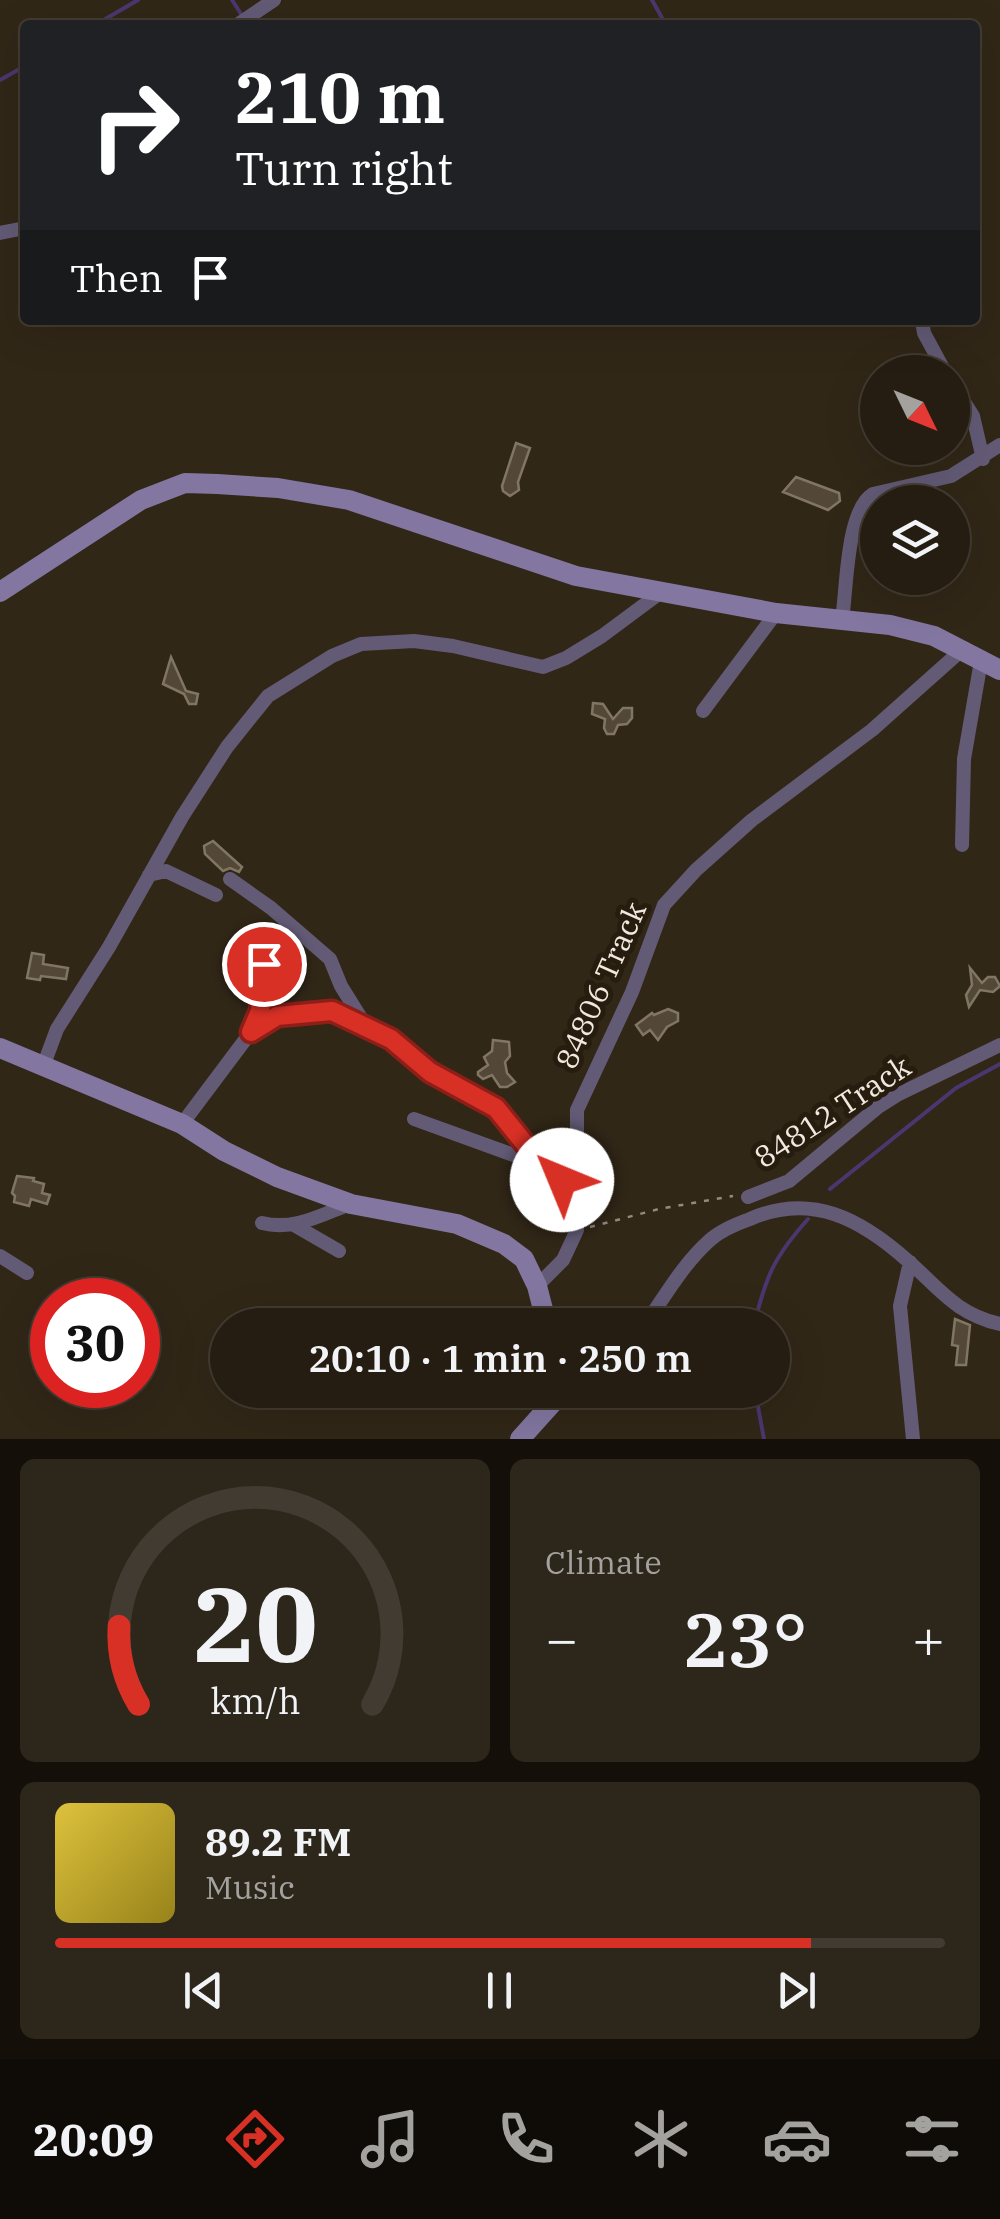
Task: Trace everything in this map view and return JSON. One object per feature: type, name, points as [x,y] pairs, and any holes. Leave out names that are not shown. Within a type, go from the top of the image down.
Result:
[{"type":"street","points":[[244,20],[274,0]]},
{"type":"street","points":[[923,325],[936,355]]},
{"type":"street","points":[[970,411],[983,459]]},
{"type":"street","points":[[842,620],[854,526],[864,500],[873,494],[952,476],[1000,445]]},
{"type":"street","points":[[0,592],[140,500],[184,483],[278,488],[349,500],[576,576],[776,612],[890,625],[934,636],[982,660],[964,759],[962,845]]},
{"type":"street","points":[[44,1064],[57,1030],[109,948],[182,816],[268,696],[332,656],[361,644],[414,641],[543,667],[556,664],[660,593]]},
{"type":"street","points":[[703,711],[776,612]]},
{"type":"street","name":"84806 Track","points":[[537,1286],[563,1260],[576,1230],[577,1110],[632,992],[664,904],[752,820],[872,730],[982,660]]},
{"type":"street","points":[[149,875],[166,871],[216,895]]},
{"type":"street","points":[[230,880],[282,917],[330,959],[341,986],[369,1031]]},
{"type":"street","points":[[182,1124],[251,1032],[260,1011],[264,964]]},
{"type":"street","points":[[251,1032],[277,1016],[332,1011],[391,1039],[430,1072],[496,1108],[542,1165],[562,1180],[577,1208]]},
{"type":"street","name":"84812 Track","points":[[748,1196],[789,1180],[887,1101],[1000,1045]]},
{"type":"street","points":[[0,1048],[182,1124],[277,1178],[351,1204],[457,1224],[504,1244],[524,1259],[543,1308]]},
{"type":"street","points":[[414,1119],[542,1165]]},
{"type":"street","points":[[262,1222],[276,1226],[294,1224],[351,1204]]},
{"type":"street","points":[[656,1308],[678,1276],[714,1236],[772,1209],[807,1208],[842,1215],[877,1235],[957,1308],[1000,1324]]},
{"type":"street","points":[[294,1224],[339,1251]]},
{"type":"street","points":[[0,1256],[27,1273]]},
{"type":"street","points":[[910,1262],[900,1306],[913,1439]]},
{"type":"street","points":[[520,1439],[547,1408]]},
{"type":"path","points":[[576,1230],[660,1209],[748,1196]]},
{"type":"building","points":[[516,443],[530,448],[519,490],[510,496],[502,486]]},
{"type":"building","points":[[796,477],[839,493],[840,501],[828,510],[783,492]]},
{"type":"building","points":[[171,657],[186,691],[198,694],[196,704],[189,704],[184,694],[163,684]]},
{"type":"building","points":[[593,703],[603,704],[613,719],[623,708],[632,708],[632,718],[627,724],[618,725],[614,734],[607,734],[605,719],[592,714]]},
{"type":"building","points":[[213,841],[242,867],[239,872],[230,868],[223,871],[205,854],[204,846]]},
{"type":"building","points":[[32,953],[44,955],[43,964],[68,968],[66,979],[27,978]]},
{"type":"building","points":[[970,968],[982,983],[995,977],[1000,986],[993,992],[980,990],[969,1007],[966,995],[972,985]]},
{"type":"building","points":[[668,1009],[678,1013],[678,1021],[667,1027],[658,1040],[650,1030],[643,1035],[636,1025],[652,1013]]},
{"type":"building","points":[[493,1040],[509,1042],[510,1056],[505,1062],[507,1073],[515,1082],[507,1087],[500,1087],[492,1075],[483,1079],[478,1075],[488,1065],[484,1057],[492,1051]]},
{"type":"building","points":[[17,1176],[44,1184],[42,1193],[50,1195],[47,1204],[31,1199],[29,1206],[14,1202],[12,1193]]},
{"type":"building","points":[[955,1319],[970,1325],[966,1365],[956,1365],[958,1346],[952,1345]]},
{"type":"waterway","points":[[104,20],[138,0]]},
{"type":"waterway","points":[[232,0],[243,17]]},
{"type":"waterway","points":[[652,0],[663,20]]},
{"type":"waterway","points":[[0,80],[20,69]]},
{"type":"waterway","points":[[830,1189],[956,1088],[1000,1064]]},
{"type":"waterway","points":[[759,1308],[773,1268],[808,1219]]},
{"type":"waterway","points":[[758,1408],[764,1439]]},
{"type":"route","points":[[264,964],[260,1011],[251,1032],[277,1016],[332,1011],[391,1039],[430,1072],[496,1108],[542,1165],[562,1180]]}]
